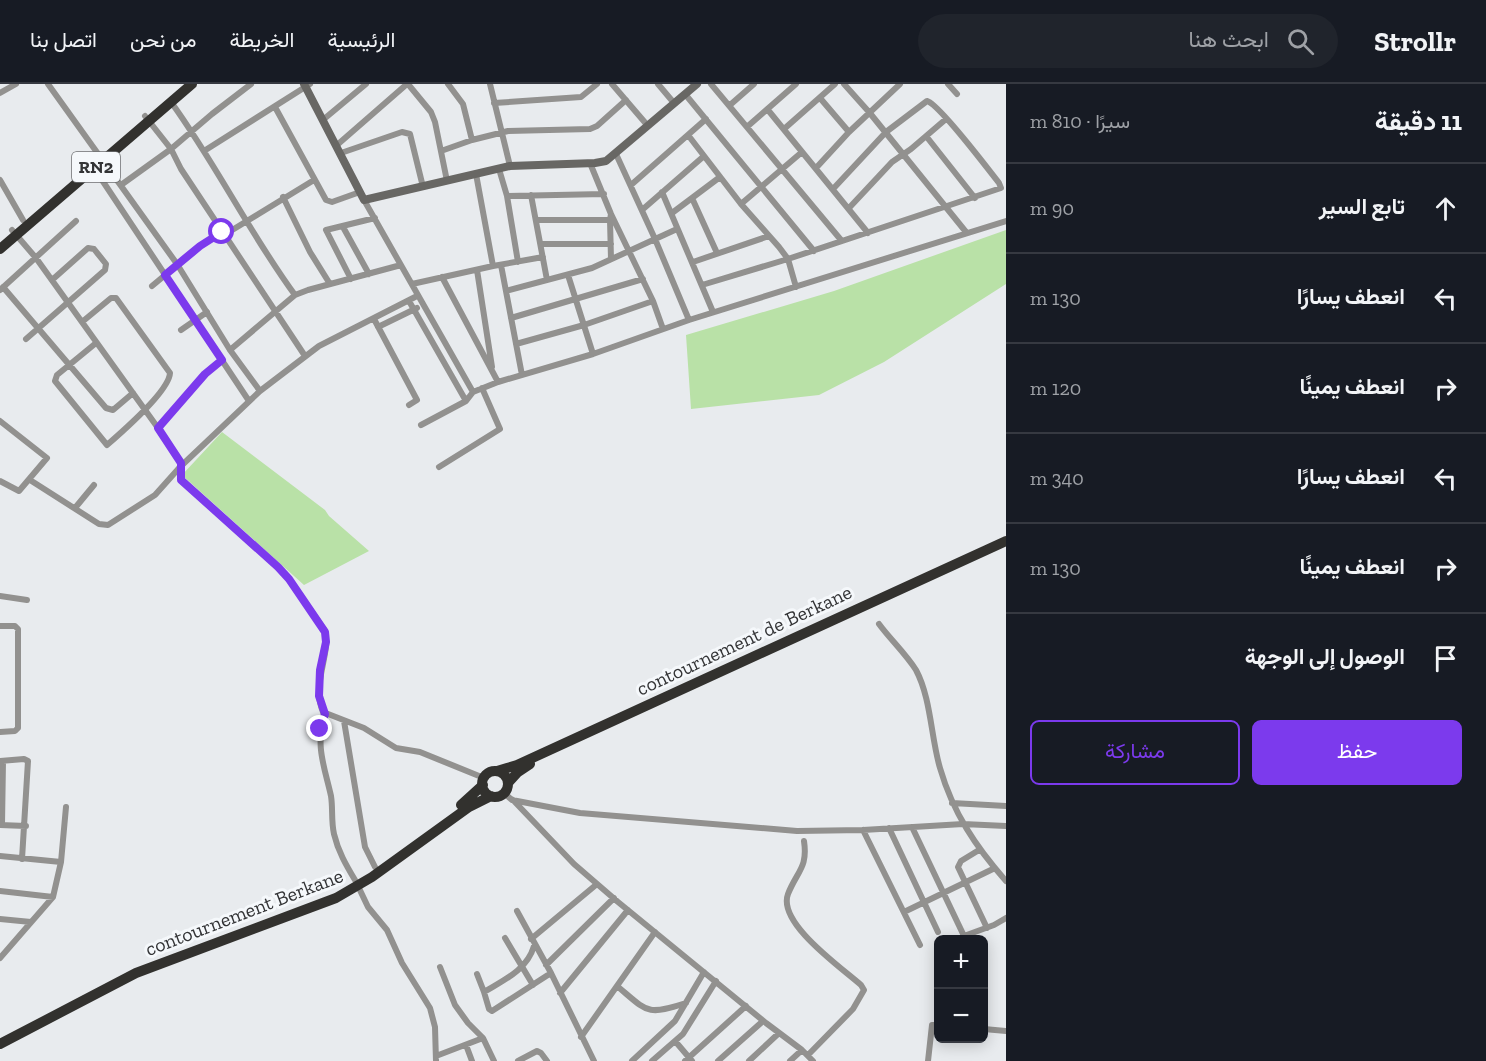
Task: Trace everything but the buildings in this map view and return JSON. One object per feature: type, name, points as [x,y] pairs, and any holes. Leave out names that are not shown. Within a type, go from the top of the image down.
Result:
[{"type":"highway","name":"RN2","points":[[0,249],[24,220],[101,158],[147,118],[181,84]]},
{"type":"highway","name":"RN2","points":[[147,118],[192,84]]},
{"type":"highway","name":"RN2","points":[[0,240],[14,232],[94,168],[101,158]]},
{"type":"highway","name":"contournement de Berkane","points":[[497,771],[517,765],[1006,540]]},
{"type":"highway","points":[[484,781],[485,792],[498,797],[508,792],[518,772],[537,761],[1006,547]]},
{"type":"highway","points":[[0,1036],[121,973],[356,883],[470,798],[490,773],[497,771],[503,774],[508,792]]},
{"type":"highway","name":"contournement Berkane","points":[[0,1044],[130,976],[306,911],[356,883],[470,807],[491,796]]},
{"type":"street","points":[[0,93],[16,84]]},
{"type":"street","points":[[48,84],[177,264],[230,350],[260,391]]},
{"type":"street","points":[[120,185],[171,150],[191,131],[251,84]]},
{"type":"street","points":[[324,119],[366,84]]},
{"type":"street","points":[[339,149],[408,84],[433,117],[447,181]]},
{"type":"street","points":[[448,84],[463,104],[472,140]]},
{"type":"street","points":[[494,103],[581,97],[597,84]]},
{"type":"street","points":[[612,84],[648,126]]},
{"type":"street","points":[[658,84],[674,103]]},
{"type":"street","points":[[275,107],[323,198],[328,202],[423,187],[510,166],[606,161],[697,84]]},
{"type":"street","points":[[711,84],[841,240]]},
{"type":"street","points":[[730,105],[754,84]]},
{"type":"street","points":[[748,126],[796,84]]},
{"type":"street","points":[[784,129],[835,84]]},
{"type":"street","points":[[844,84],[886,132],[966,232]]},
{"type":"street","points":[[816,168],[869,112],[900,84]]},
{"type":"street","points":[[948,84],[957,94]]},
{"type":"street","points":[[204,151],[307,85],[362,196],[473,392]]},
{"type":"street","points":[[491,85],[510,166]]},
{"type":"street","points":[[685,94],[814,250]]},
{"type":"street","points":[[820,98],[849,132]]},
{"type":"street","points":[[441,151],[502,132],[590,129],[597,126],[626,100]]},
{"type":"street","points":[[702,285],[975,198],[998,190],[1000,186],[946,119],[932,103],[927,101],[886,132],[833,189]]},
{"type":"street","points":[[171,102],[295,296]]},
{"type":"street","points":[[768,110],[868,232]]},
{"type":"street","points":[[147,118],[171,150],[181,169],[305,356]]},
{"type":"street","points":[[631,185],[706,119]]},
{"type":"street","points":[[849,208],[892,162],[946,119]]},
{"type":"street","points":[[339,149],[402,132],[410,134],[423,187]]},
{"type":"street","points":[[688,135],[741,204],[788,259],[796,287]]},
{"type":"street","points":[[927,136],[975,198]]},
{"type":"street","points":[[741,204],[802,152]]},
{"type":"street","points":[[616,154],[655,239],[688,320]]},
{"type":"street","points":[[642,210],[704,156]]},
{"type":"street","points":[[590,163],[604,194],[610,217],[643,279],[663,329]]},
{"type":"street","points":[[94,168],[249,401]]},
{"type":"street","points":[[500,169],[518,262]]},
{"type":"street","points":[[476,174],[493,266]]},
{"type":"street","points":[[672,213],[720,177]]},
{"type":"street","points":[[0,180],[24,220]]},
{"type":"street","points":[[152,286],[177,264],[223,233],[314,180]]},
{"type":"street","points":[[662,192],[713,312]]},
{"type":"street","points":[[507,196],[604,194]]},
{"type":"street","points":[[531,195],[548,280]]},
{"type":"street","points":[[283,197],[310,252],[330,284]]},
{"type":"street","points":[[692,198],[717,253]]},
{"type":"street","points":[[536,220],[610,217]]},
{"type":"street","points":[[610,217],[611,259]]},
{"type":"street","points":[[351,279],[326,230],[375,218]]},
{"type":"street","points":[[76,221],[1,289],[39,328],[110,410],[134,393]]},
{"type":"street","points":[[421,425],[466,401],[473,392],[498,382],[593,354],[688,320],[1006,221]]},
{"type":"street","points":[[344,227],[369,274]]},
{"type":"street","points":[[506,291],[568,275],[629,252],[677,229]]},
{"type":"street","points":[[14,232],[36,258],[178,457],[181,463],[181,480],[278,567],[289,579],[325,632],[326,642],[320,670],[319,696],[325,714],[319,741],[332,803],[333,833],[342,860],[368,907],[387,930],[402,963],[430,1008],[435,1027],[436,1058],[483,1038]]},
{"type":"street","points":[[693,262],[769,236]]},
{"type":"street","points":[[541,244],[610,244]]},
{"type":"street","points":[[26,339],[105,270],[106,264],[91,248],[52,280]]},
{"type":"street","points":[[412,284],[543,257]]},
{"type":"street","points":[[230,350],[295,296],[401,265]]},
{"type":"street","points":[[501,265],[522,375]]},
{"type":"street","points":[[477,270],[493,371]]},
{"type":"street","points":[[568,275],[593,354]]},
{"type":"street","points":[[442,277],[498,382]]},
{"type":"street","points":[[511,318],[643,279]]},
{"type":"street","points":[[30,480],[99,524],[108,525],[155,495],[180,467],[249,401],[305,356],[319,346],[417,296]]},
{"type":"street","points":[[82,322],[111,298],[116,298],[170,373],[169,380],[146,410],[107,445],[56,384],[57,375],[96,343]]},
{"type":"street","points":[[409,301],[466,401]]},
{"type":"street","points":[[516,344],[584,325],[653,301]]},
{"type":"street","points":[[378,327],[422,305]]},
{"type":"street","points":[[181,330],[207,312]]},
{"type":"street","points":[[374,319],[417,400],[409,405]]},
{"type":"street","points":[[158,428],[205,374],[235,357]]},
{"type":"street","points":[[439,467],[500,429],[482,388]]},
{"type":"street","points":[[0,421],[46,458],[19,491],[0,481]]},
{"type":"street","points":[[75,508],[94,485]]},
{"type":"street","points":[[0,596],[27,600]]},
{"type":"street","points":[[879,624],[916,671],[925,697],[940,768],[952,803],[979,850],[1006,881]]},
{"type":"street","points":[[0,626],[15,626],[18,629],[18,728],[15,732],[0,732]]},
{"type":"street","points":[[325,714],[364,728],[396,748],[420,752],[484,781]]},
{"type":"street","points":[[344,721],[365,847],[375,867]]},
{"type":"street","points":[[22,859],[26,826],[28,761],[24,759],[2,761],[1,825],[26,826]]},
{"type":"street","points":[[508,792],[557,809],[797,831],[963,824],[1006,826]]},
{"type":"street","points":[[508,792],[574,864],[763,1021],[805,1052],[813,1061]]},
{"type":"street","points":[[952,803],[1006,806]]},
{"type":"street","points":[[0,958],[4,949],[53,897],[61,862],[66,807]]},
{"type":"street","points":[[912,827],[964,936],[1006,918]]},
{"type":"street","points":[[889,828],[938,932]]},
{"type":"street","points":[[863,830],[920,945]]},
{"type":"street","points":[[790,1061],[805,1052],[853,1009],[864,990],[802,933],[790,916],[786,899],[804,865],[806,854],[804,842]]},
{"type":"street","points":[[979,850],[958,864],[958,867],[964,884],[987,928]]},
{"type":"street","points":[[0,856],[61,862]]},
{"type":"street","points":[[904,912],[995,868]]},
{"type":"street","points":[[484,992],[523,968],[531,956],[532,942],[597,884]]},
{"type":"street","points":[[0,891],[53,897]]},
{"type":"street","points":[[546,965],[614,898]]},
{"type":"street","points":[[560,993],[628,910]]},
{"type":"street","points":[[517,911],[551,973],[594,1061]]},
{"type":"street","points":[[0,919],[31,922]]},
{"type":"street","points":[[581,1037],[655,932]]},
{"type":"street","points":[[505,938],[533,985]]},
{"type":"street","points":[[440,967],[455,1005],[483,1038],[494,1061]]},
{"type":"street","points":[[632,1061],[675,1021],[704,972]]},
{"type":"street","points":[[477,974],[489,1009],[492,1011],[551,973]]},
{"type":"street","points":[[652,1061],[688,1028],[716,981]]},
{"type":"street","points":[[617,986],[648,1011],[666,1010],[686,1003]]},
{"type":"street","points":[[675,1041],[689,1060],[746,1006]]},
{"type":"street","points":[[718,1061],[763,1021]]},
{"type":"street","points":[[928,1061],[932,1025],[934,1025]]},
{"type":"street","points":[[988,1029],[1006,1031]]},
{"type":"street","points":[[749,1061],[779,1033]]},
{"type":"street","points":[[466,1045],[472,1061]]},
{"type":"street","points":[[518,1061],[537,1051],[547,1061]]},
{"type":"green space","points":[[1006,230],[1006,284],[884,362],[819,395],[691,409],[686,335],[834,291]]},
{"type":"green space","points":[[222,432],[325,510],[369,551],[304,585],[182,475]]},
{"type":"route","points":[[222,232],[200,246],[165,275],[222,360],[205,374],[158,428],[181,463],[181,480],[278,567],[289,579],[325,632],[326,642],[320,670],[319,696],[322,711],[325,714],[320,729]]}]
